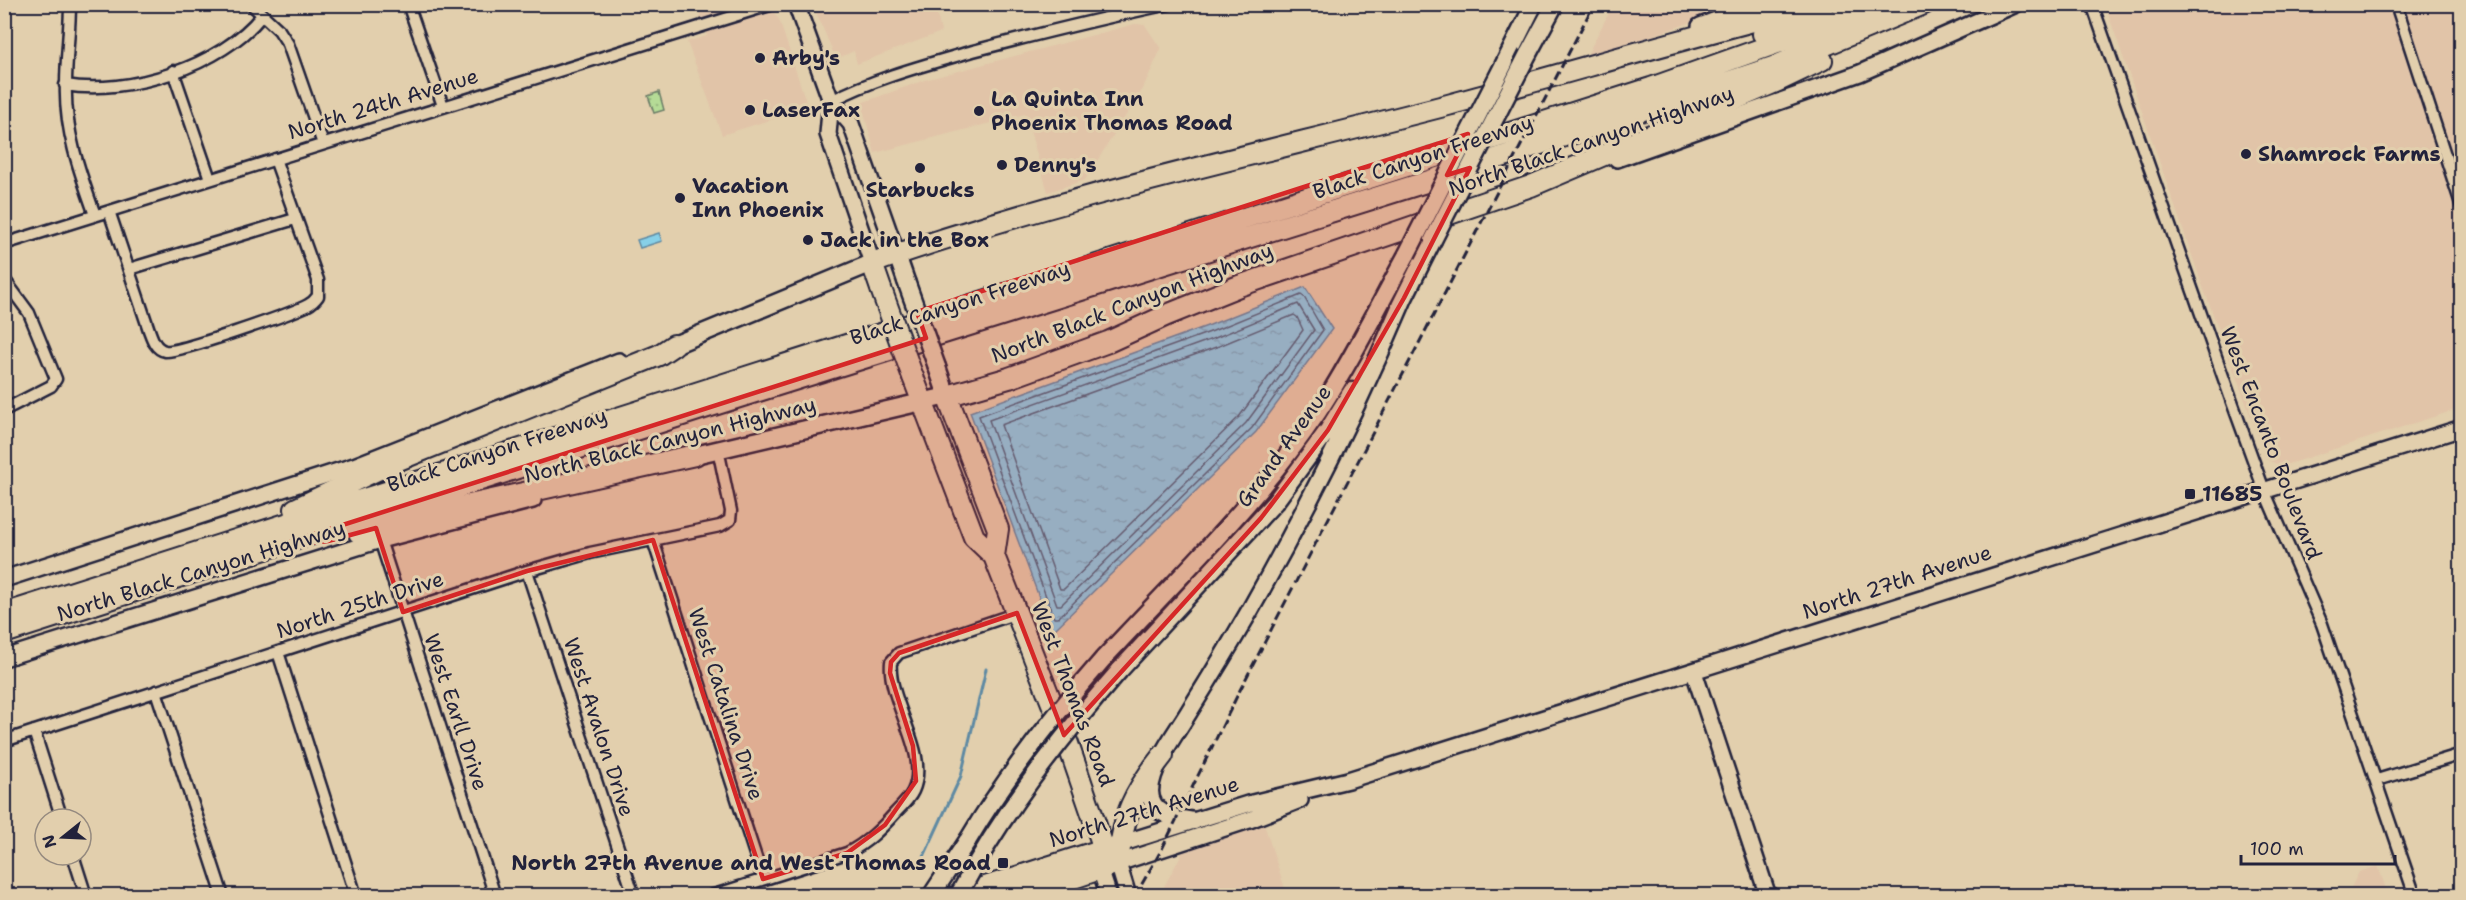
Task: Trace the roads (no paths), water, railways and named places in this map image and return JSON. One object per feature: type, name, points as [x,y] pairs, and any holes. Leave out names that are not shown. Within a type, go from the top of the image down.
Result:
[{"type":"highway","points":[[872,263],[1147,179],[1546,78],[1820,4]]},
{"type":"highway","name":"Black Canyon Freeway","points":[[4,602],[1415,152],[1699,58],[1839,4]]},
{"type":"highway","points":[[4,614],[1651,88],[1800,35],[1872,4]]},
{"type":"highway","points":[[1531,186],[1798,72],[1925,4]]},
{"type":"highway","name":"Black Canyon Freeway","points":[[4,633],[709,407],[1440,178],[1773,67],[1925,4]]},
{"type":"highway","name":"North Black Canyon Highway","points":[[947,396],[1009,378],[1108,342],[1239,286],[1531,186]]},
{"type":"highway","name":"West Thomas Road","points":[[872,263],[974,537],[994,556],[1111,856]]},
{"type":"highway","points":[[294,509],[396,461],[659,355],[674,345]]},
{"type":"highway","name":"West Thomas Road","points":[[947,396],[998,529],[994,556]]},
{"type":"highway","points":[[277,546],[328,541],[456,508],[695,455]]},
{"type":"highway","points":[[1111,856],[1125,815],[1147,776],[1163,755]]},
{"type":"highway","name":"North 27th Avenue","points":[[958,896],[1111,856]]},
{"type":"highway","name":"North 27th Avenue","points":[[1020,896],[1111,856]]},
{"type":"main road","name":"West Thomas Road","points":[[796,4],[831,101],[851,124],[947,396]]},
{"type":"main road","name":"Grand Avenue","points":[[941,896],[968,840],[1007,780],[1052,719],[1103,659],[1229,524],[1297,441],[1336,383],[1407,254],[1534,4]]},
{"type":"main road","name":"Grand Avenue","points":[[958,896],[985,847],[1065,733],[1291,483],[1341,410],[1404,298],[1555,4]]},
{"type":"main road","points":[[1546,78],[1759,4]]},
{"type":"main road","name":"North Black Canyon Highway","points":[[1531,186],[1731,120],[1860,73],[2016,4]]},
{"type":"main road","name":"West Thomas Road","points":[[831,101],[828,134],[872,263]]},
{"type":"main road","points":[[4,579],[354,466],[648,349],[674,345],[872,263]]},
{"type":"main road","points":[[1194,821],[1163,814],[1153,803],[1151,785],[1163,755],[1233,640],[1287,542],[1374,370],[1404,298]]},
{"type":"main road","name":"North Black Canyon Highway","points":[[4,658],[380,540],[616,480],[718,449],[947,396]]},
{"type":"main road","name":"North 27th Avenue","points":[[1111,856],[1194,821],[1248,804],[1348,780],[2462,428]]},
{"type":"main road","points":[[1694,672],[1767,896]]},
{"type":"main road","name":"North 27th Avenue","points":[[1111,856],[1252,819],[1348,780]]},
{"type":"main road","points":[[931,896],[968,840]]},
{"type":"main road","name":"West Thomas Road","points":[[1109,896],[1111,856]]},
{"type":"main road","name":"West Thomas Road","points":[[1111,856],[1128,896]]},
{"type":"street","points":[[70,4],[65,85],[72,142],[95,215]]},
{"type":"street","points":[[251,4],[279,30],[288,44],[323,144]]},
{"type":"street","points":[[408,4],[443,106]]},
{"type":"street","name":"North 24th Avenue","points":[[4,244],[773,4]]},
{"type":"street","points":[[831,101],[856,88],[941,60],[1072,24],[1169,4]]},
{"type":"street","name":"West Encanto Boulevard","points":[[2092,4],[2164,213],[2264,490],[2322,624],[2415,896]]},
{"type":"street","points":[[2396,4],[2462,207]]},
{"type":"street","points":[[65,85],[104,87],[129,85],[173,71],[230,46],[262,15]]},
{"type":"street","points":[[173,71],[210,179]]},
{"type":"street","points":[[109,211],[149,330],[157,347],[164,351],[173,351],[200,343],[286,314],[306,306],[318,296],[318,280],[274,159]]},
{"type":"street","points":[[129,269],[295,219]]},
{"type":"street","points":[[4,279],[29,313],[56,379],[51,386],[4,410]]},
{"type":"street","name":"North 25th Drive","points":[[4,741],[527,571],[591,553],[720,526],[730,520],[731,511],[718,449]]},
{"type":"street","name":"West Earll Drive","points":[[380,540],[495,896]]},
{"type":"street","name":"West Catalina Drive","points":[[652,540],[763,879]]},
{"type":"street","name":"West Avalon Drive","points":[[527,571],[634,896]]},
{"type":"street","points":[[711,896],[847,853],[865,844],[913,793],[916,782],[917,771],[913,746],[892,687],[891,662],[898,653],[1017,612]]},
{"type":"street","points":[[278,652],[356,896]]},
{"type":"street","points":[[156,692],[223,896]]},
{"type":"street","points":[[34,732],[58,807]]},
{"type":"street","points":[[2377,780],[2462,754]]},
{"type":"street","points":[[77,867],[86,896]]},
{"type":"water","points":[[659,233],[662,241],[640,248],[637,240]]},
{"type":"water","points":[[1305,287],[1332,329],[1256,432],[1052,632],[970,412],[1210,325]]},
{"type":"waterway","points":[[920,865],[961,776],[986,669]]},
{"type":"railway","points":[[1135,896],[1162,849],[1240,690],[1594,4]]},
{"type":"place","name":"Arby's","points":[[760,58]]},
{"type":"place","name":"LaserFax","points":[[750,110]]},
{"type":"place","name":"La Quinta Inn Phoenix Thomas Road","points":[[979,111]]},
{"type":"place","name":"Shamrock Farms","points":[[2246,154]]},
{"type":"place","name":"Denny's","points":[[1002,165]]},
{"type":"place","name":"Starbucks","points":[[920,168]]},
{"type":"place","name":"Vacation Inn Phoenix","points":[[680,198]]},
{"type":"place","name":"Jack in the Box","points":[[808,240]]},
{"type":"place","name":"11685","points":[[2190,494]]},
{"type":"place","name":"North 27th Avenue and West Thomas Road","points":[[1003,863]]}]
